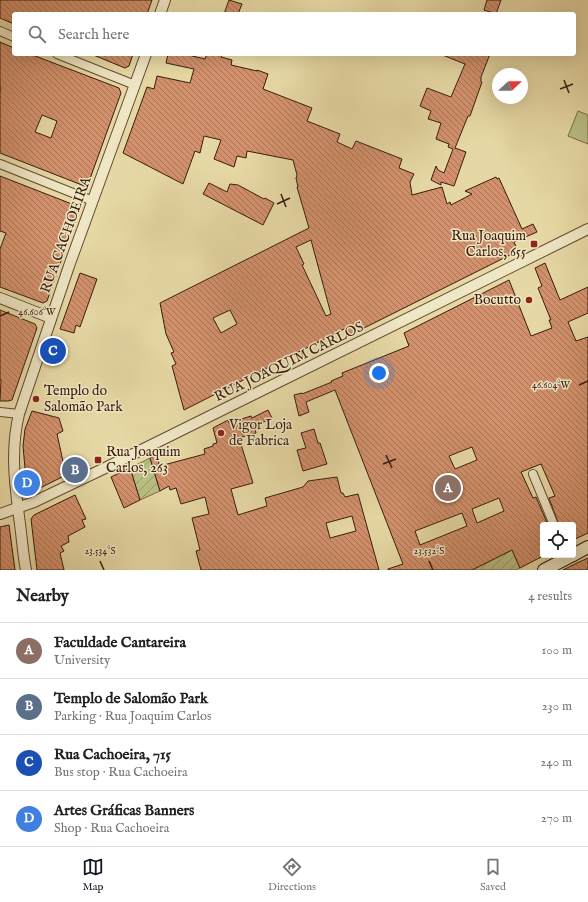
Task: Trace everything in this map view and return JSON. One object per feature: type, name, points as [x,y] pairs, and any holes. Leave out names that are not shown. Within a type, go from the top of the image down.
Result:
[{"type":"main road","points":[[576,553],[588,547]]},
{"type":"main road","points":[[544,570],[566,558]]},
{"type":"street","points":[[161,12],[165,0]]},
{"type":"street","points":[[0,32],[12,36]]},
{"type":"street","points":[[62,56],[135,85]]},
{"type":"street","name":"RUA CACHOEIRA","points":[[26,570],[18,508],[14,456],[15,433],[19,414],[51,318],[145,56]]},
{"type":"street","points":[[0,164],[93,201]]},
{"type":"street","name":"RUA JOAQUIM CARLOS","points":[[0,514],[34,502],[588,229]]},
{"type":"street","points":[[0,298],[51,318]]},
{"type":"street","points":[[0,412],[19,414]]},
{"type":"street","points":[[533,474],[553,522]]},
{"type":"green space","points":[[578,111],[588,115],[588,144],[568,136]]},
{"type":"green space","points":[[150,458],[160,491],[140,500],[130,468]]},
{"type":"green space","points":[[512,550],[520,568],[516,570],[472,570]]},
{"type":"building","points":[[0,0],[152,0],[148,12],[12,12],[12,23],[0,18]]},
{"type":"building","points":[[229,0],[242,4],[239,12],[225,12]]},
{"type":"building","points":[[487,0],[501,0],[497,12],[484,10]]},
{"type":"building","points":[[0,42],[12,47],[12,56],[35,56],[119,88],[121,93],[87,187],[0,153]],"holes":[[[42,115],[57,121],[51,138],[35,132]]]},
{"type":"building","points":[[96,56],[132,56],[129,66],[125,68]]},
{"type":"building","points":[[168,56],[192,56],[205,59],[206,56],[222,56],[221,57],[232,60],[231,65],[257,70],[268,74],[263,89],[312,108],[307,121],[340,134],[337,142],[352,149],[356,141],[402,159],[399,168],[414,174],[410,182],[412,195],[442,187],[447,204],[450,202],[451,205],[472,194],[465,191],[496,177],[497,179],[499,178],[522,229],[533,224],[537,232],[514,242],[518,251],[348,336],[346,328],[184,410],[172,366],[176,364],[171,353],[174,352],[166,334],[160,303],[309,228],[297,187],[297,175],[293,160],[247,151],[246,158],[237,156],[234,167],[214,159],[221,140],[204,136],[200,153],[195,151],[183,184],[123,153],[147,87],[154,89],[157,76],[190,83],[194,69],[166,63]],"holes":[[[311,240],[331,314],[326,316],[302,265],[304,264],[296,247]],[[230,310],[237,324],[221,333],[213,318]]]},
{"type":"building","points":[[445,56],[489,56],[481,77],[482,82],[470,116],[468,116],[455,148],[466,152],[454,186],[441,182],[441,185],[431,180],[436,166],[438,170],[444,173],[453,149],[448,147],[449,144],[436,139],[441,123],[428,119],[431,111],[420,106],[427,88],[451,97],[465,64]]},
{"type":"building","points":[[0,176],[77,206],[79,210],[47,301],[43,303],[0,287],[0,249],[6,233],[0,231]]},
{"type":"building","points":[[209,183],[227,192],[230,184],[238,185],[274,203],[263,225],[203,194]]},
{"type":"building","points":[[545,263],[560,300],[588,287],[588,313],[568,322],[576,341],[588,337],[588,533],[576,539],[576,522],[558,522],[549,498],[555,496],[541,464],[521,472],[533,498],[536,497],[547,522],[540,522],[540,558],[520,568],[512,550],[472,570],[388,570],[403,564],[335,390],[306,402],[309,412],[299,416],[294,395],[302,394],[332,382],[331,381],[343,376],[342,373],[409,346],[404,333],[509,280],[531,336],[552,328],[549,320],[551,320],[538,288],[542,286],[535,268]],"holes":[[[472,447],[477,460],[455,469],[449,456]],[[499,498],[504,511],[477,523],[472,509]],[[462,513],[467,526],[420,545],[415,531]]]},
{"type":"building","points":[[80,273],[97,279],[80,327],[76,325],[74,333],[60,329]]},
{"type":"building","points":[[0,310],[35,324],[37,328],[12,400],[8,401],[0,401]]},
{"type":"building","points":[[268,410],[272,418],[254,426],[256,433],[239,438],[253,483],[231,489],[238,515],[267,506],[265,498],[303,487],[308,481],[337,477],[341,493],[343,493],[345,497],[358,494],[379,570],[201,570],[196,551],[200,550],[192,518],[209,514],[205,497],[181,504],[176,488],[170,490],[169,486],[160,491],[150,458],[156,455],[160,466],[205,454],[204,449],[217,443],[213,428],[228,420],[229,423],[251,416],[252,418]],"holes":[[[352,516],[356,531],[330,538],[326,523]]]},
{"type":"building","points":[[32,411],[59,418],[63,431],[57,434],[66,475],[32,492],[27,490],[23,446],[25,429]]},
{"type":"building","points":[[314,429],[327,464],[303,471],[297,450],[306,448],[301,433]]},
{"type":"building","points":[[130,468],[140,500],[124,508],[111,477]]},
{"type":"building","points":[[75,495],[86,519],[82,520],[85,527],[68,536],[69,542],[61,546],[64,551],[60,553],[64,570],[37,570],[31,519],[34,515]]},
{"type":"building","points":[[9,525],[15,570],[0,570],[0,527]]},
{"type":"building","points":[[588,558],[588,570],[563,570],[577,563]]},
{"type":"place","name":"Rua Joaquim Carlos, 655","points":[[534,244]]},
{"type":"place","name":"Bocutto","points":[[529,300]]},
{"type":"place","name":"Rua Cachoeira, 715","points":[[53,351]]},
{"type":"place","name":"Templo do Salomão Park","points":[[36,399]]},
{"type":"place","name":"Vigor Loja de Fabrica","points":[[221,433]]},
{"type":"place","name":"Rua Joaquim Carlos, 263","points":[[98,460]]},
{"type":"place","name":"Templo de Salomão Park","points":[[75,470]]},
{"type":"place","name":"Artes Gráficas Banners","points":[[27,483]]},
{"type":"place","name":"Faculdade Cantareira","points":[[448,488]]}]
